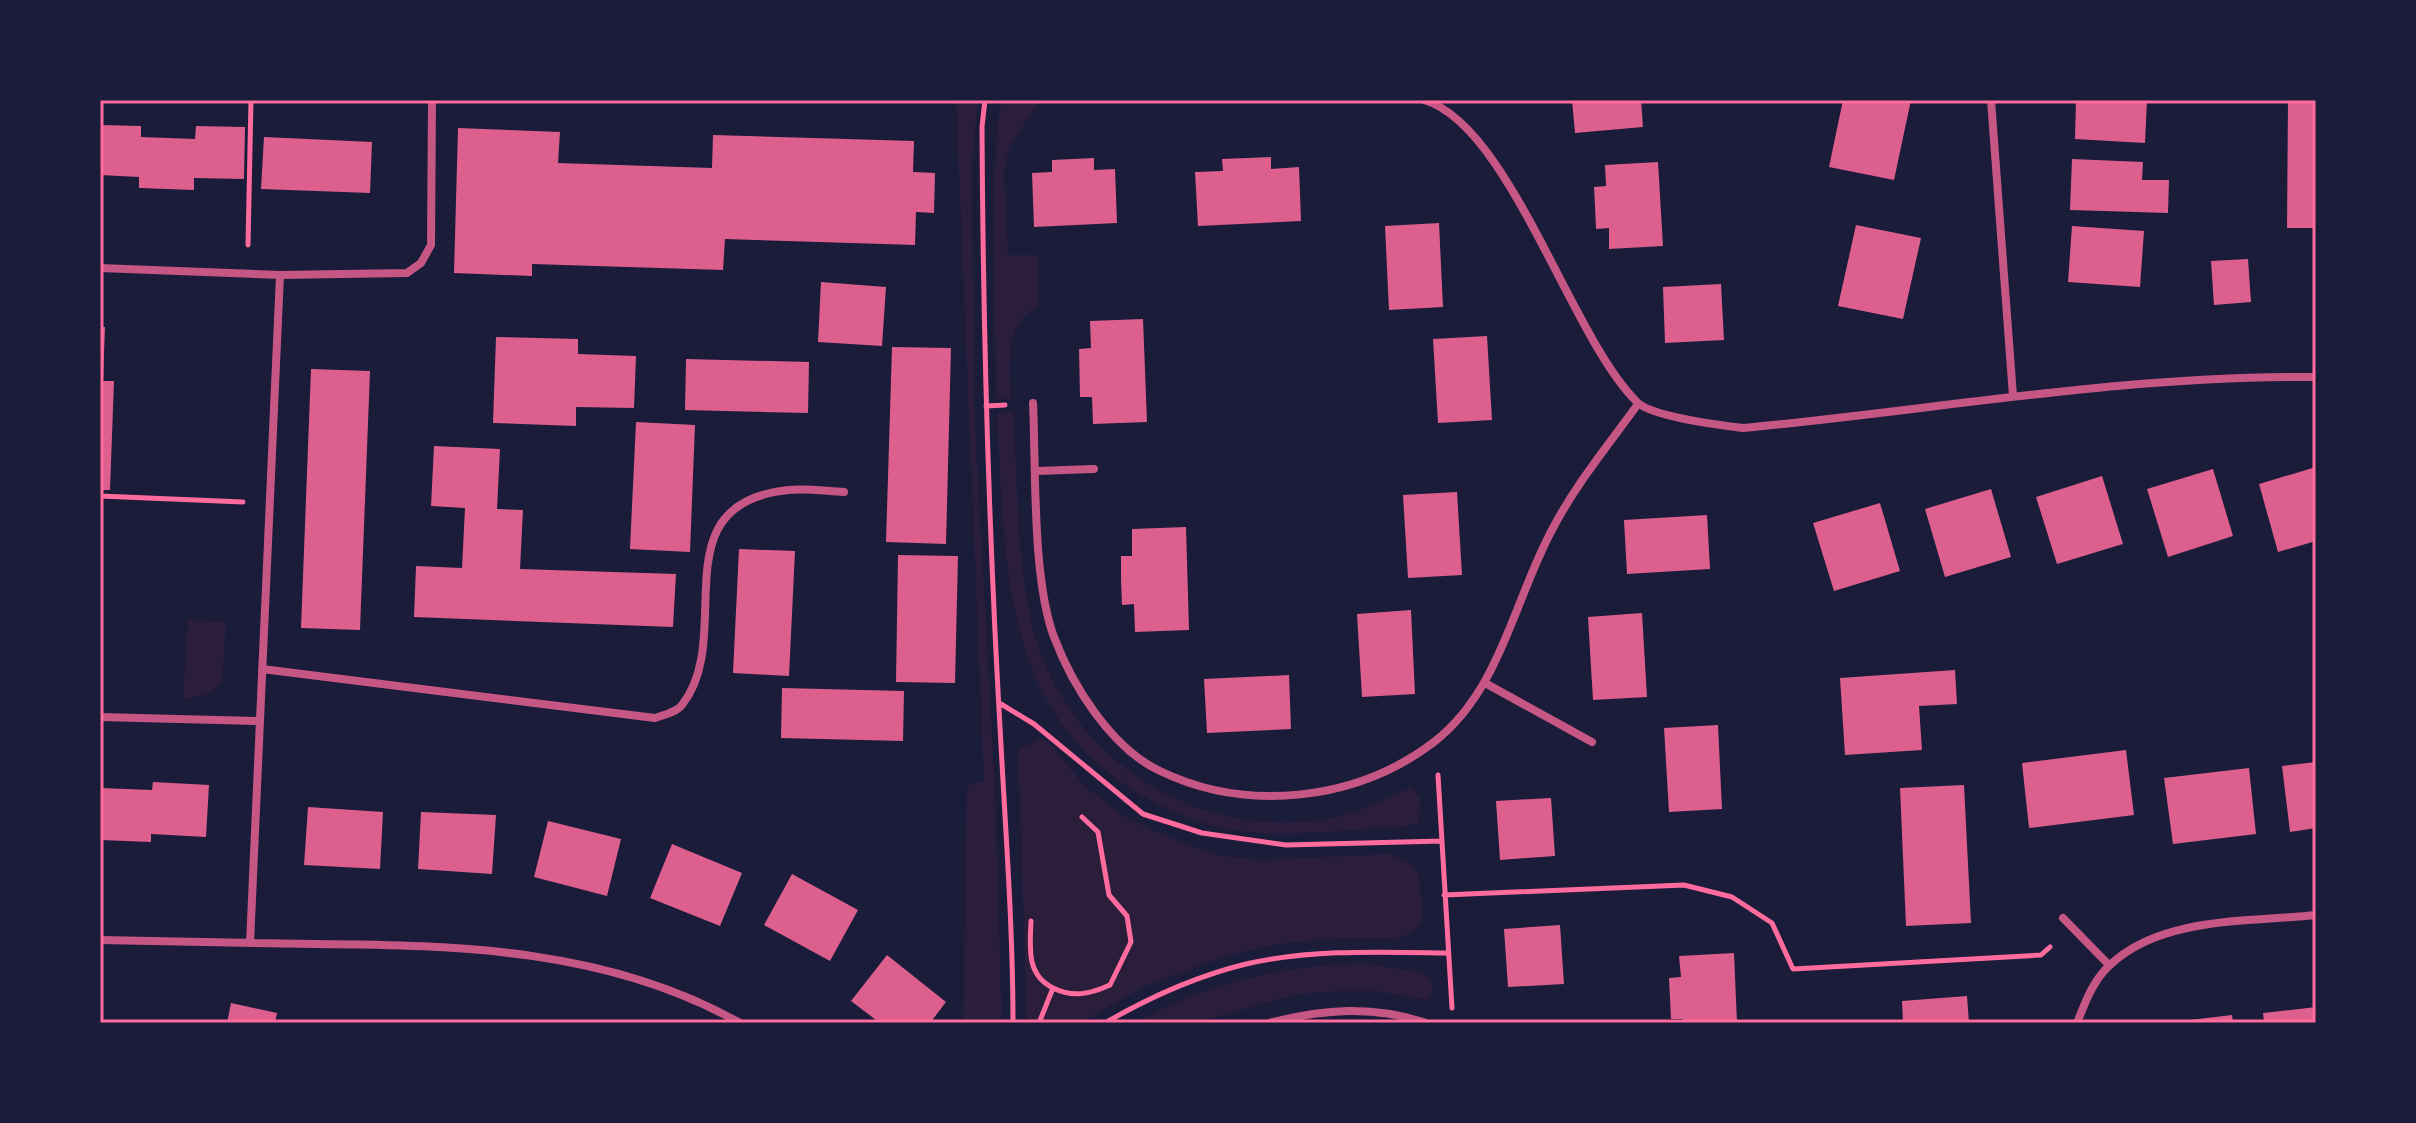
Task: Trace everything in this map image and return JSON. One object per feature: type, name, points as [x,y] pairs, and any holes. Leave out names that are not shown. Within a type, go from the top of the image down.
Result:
[{"type":"street","points":[[100,268],[280,275],[407,273],[421,263],[431,245],[432,100]]},
{"type":"street","points":[[1424,100],[1437,102],[1472,132],[1529,221],[1603,354],[1638,404],[1695,422],[1743,428],[2013,396],[2226,376],[2316,377]]},
{"type":"street","points":[[1991,100],[2013,396]]},
{"type":"street","points":[[250,943],[280,275]]},
{"type":"street","points":[[1033,403],[1042,581],[1052,634],[1073,680],[1111,734],[1158,771],[1209,788],[1263,797],[1322,793],[1382,772],[1434,742],[1485,683],[1551,530],[1638,404]]},
{"type":"street","points":[[1036,471],[1094,469]]},
{"type":"street","points":[[262,669],[655,718],[681,708],[699,675],[710,544],[719,522],[734,508],[764,495],[789,490],[844,492]]},
{"type":"street","points":[[1485,683],[1592,742]]},
{"type":"street","points":[[100,717],[260,721]]},
{"type":"street","points":[[2077,1023],[2089,993],[2109,965],[2141,943],[2186,929],[2316,915]]},
{"type":"street","points":[[2063,918],[2109,965]]},
{"type":"street","points":[[100,940],[432,945],[536,954],[622,973],[709,1006],[740,1023]]},
{"type":"street","points":[[1269,1023],[1302,1014],[1362,1009],[1396,1013],[1426,1023]]},
{"type":"path","points":[[248,274],[251,100]]},
{"type":"path","points":[[985,100],[982,158],[986,406],[1001,742],[1011,878],[1013,1023]]},
{"type":"path","points":[[100,496],[270,503]]},
{"type":"path","points":[[1434,742],[1453,1023]]},
{"type":"path","points":[[1031,921],[1030,949],[1034,971],[1042,982],[1066,994],[1091,993],[1110,985],[1131,942],[1127,916],[1109,895],[1098,832],[1082,817]]},
{"type":"path","points":[[1444,895],[1684,885],[1732,897],[1772,923],[1793,969],[2041,955],[2071,927]]},
{"type":"path","points":[[1105,1023],[1145,1000],[1246,964],[1366,951],[1448,953]]},
{"type":"path","points":[[1039,1023],[1053,988]]},
{"type":"shaded area","points":[[956,100],[978,100],[972,166],[974,407],[995,790],[1002,1023],[963,1023],[967,786],[984,781]]},
{"type":"shaded area","points":[[1003,100],[1039,100],[1009,148],[1004,171],[1008,255],[1037,255],[1039,307],[1028,313],[1014,334],[1010,360],[1011,399],[996,399],[996,150]]},
{"type":"shaded area","points":[[1013,412],[1020,545],[1032,624],[1049,672],[1074,714],[1106,751],[1144,781],[1187,803],[1234,818],[1283,823],[1333,818],[1363,809],[1412,787],[1421,801],[1418,822],[1410,826],[1303,833],[1225,829],[1158,804],[1133,790],[1089,755],[1056,715],[1033,670],[1017,622],[1003,519],[997,413]]},
{"type":"shaded area","points":[[188,620],[226,622],[222,683],[205,695],[183,699]]},
{"type":"shaded area","points":[[1039,739],[1048,742],[1084,785],[1122,815],[1177,841],[1218,855],[1259,860],[1390,854],[1410,863],[1419,876],[1423,916],[1416,928],[1399,939],[1342,938],[1279,944],[1229,955],[1143,987],[1080,1023],[1027,1023],[1018,750]]},
{"type":"shaded area","points":[[1362,963],[1424,973],[1431,980],[1433,989],[1427,1000],[1376,991],[1298,994],[1195,1023],[1134,1023],[1189,997],[1245,979],[1302,968]]},
{"type":"building","points":[[1572,100],[1641,100],[1643,127],[1575,133]]},
{"type":"building","points":[[1843,100],[1911,100],[1894,180],[1829,167]]},
{"type":"building","points":[[2076,100],[2147,100],[2145,143],[2075,139]]},
{"type":"building","points":[[2288,100],[2316,100],[2316,228],[2287,228]]},
{"type":"building","points":[[100,125],[141,126],[141,137],[195,139],[196,126],[245,127],[244,179],[194,178],[194,190],[139,188],[139,177],[100,175]]},
{"type":"building","points":[[458,128],[560,132],[558,163],[712,168],[713,135],[914,141],[913,172],[935,173],[934,213],[916,212],[915,245],[725,239],[723,270],[532,264],[532,276],[454,273]]},
{"type":"building","points":[[264,137],[372,142],[370,193],[261,189]]},
{"type":"building","points":[[1271,157],[1271,169],[1299,167],[1301,221],[1198,226],[1195,172],[1223,171],[1222,159]]},
{"type":"building","points":[[1094,158],[1094,170],[1115,169],[1117,223],[1034,227],[1032,173],[1052,172],[1052,160]]},
{"type":"building","points":[[2072,159],[2143,162],[2142,180],[2169,180],[2168,213],[2070,210]]},
{"type":"building","points":[[1658,162],[1663,246],[1609,249],[1609,228],[1596,229],[1594,187],[1606,186],[1605,165]]},
{"type":"building","points":[[1439,223],[1443,307],[1389,310],[1385,226]]},
{"type":"building","points":[[1856,225],[1921,238],[1903,319],[1838,306]]},
{"type":"building","points":[[2072,226],[2144,231],[2140,287],[2068,282]]},
{"type":"building","points":[[2248,259],[2251,302],[2214,305],[2211,261]]},
{"type":"building","points":[[821,282],[886,287],[882,346],[818,342]]},
{"type":"building","points":[[1721,284],[1724,340],[1665,343],[1663,287]]},
{"type":"building","points":[[1143,319],[1147,422],[1093,424],[1092,397],[1080,397],[1079,349],[1091,348],[1090,321]]},
{"type":"building","points":[[100,327],[105,327],[103,381],[114,381],[110,490],[100,490]]},
{"type":"building","points":[[1487,336],[1492,420],[1438,423],[1433,339]]},
{"type":"building","points":[[496,337],[578,339],[578,354],[636,356],[634,408],[576,407],[576,426],[493,423]]},
{"type":"building","points":[[892,347],[951,348],[946,544],[886,542]]},
{"type":"building","points":[[686,359],[809,362],[808,413],[685,410]]},
{"type":"building","points":[[311,369],[370,371],[360,630],[301,628]]},
{"type":"building","points":[[636,422],[695,425],[690,552],[630,549]]},
{"type":"building","points":[[434,446],[500,449],[497,509],[523,510],[520,569],[676,574],[673,627],[414,617],[416,566],[462,568],[465,508],[431,506]]},
{"type":"building","points":[[2316,467],[2316,541],[2278,552],[2259,484]]},
{"type":"building","points":[[2213,469],[2233,536],[2168,557],[2147,489]]},
{"type":"building","points":[[2102,476],[2123,544],[2057,564],[2036,497]]},
{"type":"building","points":[[1991,489],[2011,557],[1945,577],[1925,509]]},
{"type":"building","points":[[1457,492],[1462,575],[1408,578],[1403,495]]},
{"type":"building","points":[[1880,503],[1900,571],[1834,591],[1813,523]]},
{"type":"building","points":[[1707,515],[1710,569],[1627,574],[1624,520]]},
{"type":"building","points":[[1186,527],[1189,630],[1135,632],[1134,604],[1122,605],[1121,580],[1121,556],[1132,556],[1132,529]]},
{"type":"building","points":[[739,549],[795,551],[789,676],[733,673]]},
{"type":"building","points":[[898,555],[958,556],[955,683],[896,682]]},
{"type":"building","points":[[1411,610],[1415,694],[1362,697],[1357,614]]},
{"type":"building","points":[[1642,613],[1647,697],[1593,700],[1588,617]]},
{"type":"building","points":[[1955,670],[1957,704],[1919,706],[1922,750],[1845,755],[1840,678]]},
{"type":"building","points":[[1289,675],[1291,729],[1207,733],[1204,679]]},
{"type":"building","points":[[782,688],[904,691],[903,741],[781,738]]},
{"type":"building","points":[[1718,725],[1722,809],[1669,812],[1664,728]]},
{"type":"building","points":[[2126,750],[2134,815],[2029,828],[2022,763]]},
{"type":"building","points":[[2316,762],[2316,828],[2290,832],[2282,766]]},
{"type":"building","points":[[2249,768],[2256,834],[2173,844],[2164,778]]},
{"type":"building","points":[[153,782],[209,785],[206,837],[151,834],[151,842],[100,840],[100,788],[152,790]]},
{"type":"building","points":[[1964,785],[1971,923],[1906,926],[1900,788]]},
{"type":"building","points":[[1551,798],[1555,856],[1500,860],[1496,801]]},
{"type":"building","points":[[308,807],[383,812],[380,869],[304,865]]},
{"type":"building","points":[[421,812],[496,815],[492,874],[418,869]]},
{"type":"building","points":[[548,821],[621,839],[607,896],[534,877]]},
{"type":"building","points":[[672,844],[742,873],[720,926],[650,898]]},
{"type":"building","points":[[792,874],[858,910],[830,961],[764,925]]},
{"type":"building","points":[[1560,925],[1564,984],[1508,987],[1504,929]]},
{"type":"building","points":[[1734,953],[1737,1023],[1684,1023],[1683,1019],[1671,1019],[1669,978],[1681,977],[1679,956]]},
{"type":"building","points":[[887,955],[946,1002],[930,1023],[880,1023],[851,1001]]},
{"type":"building","points":[[1967,996],[1969,1023],[1903,1023],[1902,1001]]},
{"type":"building","points":[[231,1003],[277,1013],[275,1023],[227,1023]]},
{"type":"building","points":[[2316,1007],[2316,1023],[2264,1023],[2263,1013]]},
{"type":"building","points":[[2232,1015],[2233,1023],[2182,1023],[2182,1021]]}]
